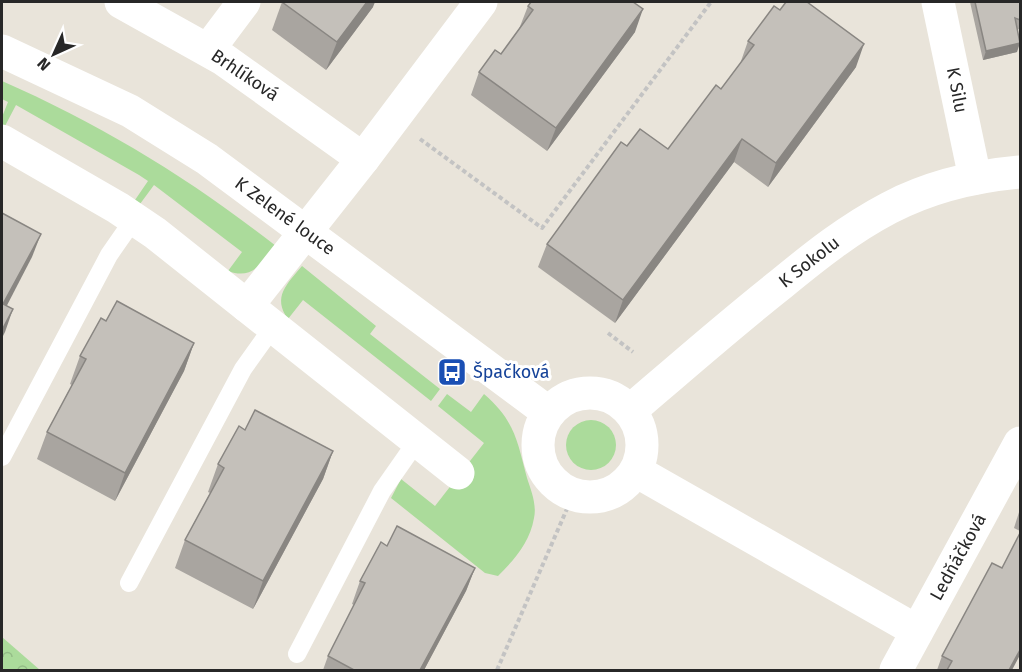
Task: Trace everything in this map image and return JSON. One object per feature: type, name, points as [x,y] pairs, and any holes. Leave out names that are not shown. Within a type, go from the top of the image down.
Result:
[{"type":"street","name":"Brhlíková","points":[[122,2],[208,50],[363,159]]},
{"type":"street","points":[[208,50],[244,2]]},
{"type":"street","points":[[247,306],[363,159],[481,2]]},
{"type":"street","name":"K Silu","points":[[938,2],[975,178]]},
{"type":"street","name":"K Zelené louce","points":[[2,51],[130,111],[207,159],[549,413]]},
{"type":"street","points":[[2,141],[81,184],[134,219],[458,473]]},
{"type":"street","name":"K Sokolu","points":[[630,411],[749,309],[849,231],[891,207],[940,188],[975,178],[1020,172]]},
{"type":"street","points":[[583,393],[609,396],[630,411],[639,428],[643,446],[636,471],[625,485],[610,494],[585,498],[573,495],[550,479],[538,453],[538,439],[549,413],[558,404],[583,393]]},
{"type":"street","name":"Ledňáčková","points":[[896,670],[1020,443]]},
{"type":"street","points":[[636,471],[917,632]]},
{"type":"lane","points":[[2,457],[109,255],[134,219]]},
{"type":"lane","points":[[129,583],[243,369],[273,327]]},
{"type":"lane","points":[[297,654],[382,491],[417,441]]},
{"type":"path","points":[[393,119],[542,228],[711,2]]},
{"type":"path","points":[[608,333],[633,351]]},
{"type":"path","points":[[497,670],[573,495]]},
{"type":"green space","points":[[2,81],[75,116],[144,154],[211,198],[276,246],[261,264],[250,272],[228,271],[242,252],[154,185],[140,204],[135,200],[148,181],[139,175],[16,105],[5,126],[2,124],[2,117],[8,102],[2,99]]},
{"type":"green space","points":[[302,266],[376,326],[370,334],[440,389],[431,401],[303,300],[288,319],[283,311],[281,297]]},
{"type":"green space","points":[[447,394],[471,412],[484,394],[502,413],[509,422],[517,442],[532,493],[535,513],[529,535],[516,557],[498,576],[485,573],[391,498],[401,479],[435,506],[484,443],[438,406]]},
{"type":"green space","points":[[591,420],[600,422],[611,431],[616,445],[614,454],[605,465],[591,470],[582,468],[571,459],[566,445],[568,436],[577,425]]},
{"type":"green space","points":[[2,637],[40,670],[2,670]]},
{"type":"building","points":[[282,2],[367,2],[337,42]]},
{"type":"building","points":[[531,2],[633,2],[643,9],[556,128],[479,72],[495,50],[501,54],[533,10],[528,6]]},
{"type":"building","points":[[786,2],[807,2],[864,44],[776,163],[742,139],[623,300],[547,244],[621,142],[627,146],[640,129],[668,149],[716,85],[721,89],[754,45],[748,41],[774,6],[780,10]]},
{"type":"building","points":[[975,2],[1020,2],[1020,20],[1015,18],[1020,43],[986,51]]},
{"type":"building","points":[[2,213],[41,234],[3,304],[13,309],[2,330]]},
{"type":"building","points":[[117,301],[194,343],[125,473],[47,432],[86,359],[80,356],[101,318],[106,321]]},
{"type":"building","points":[[255,410],[333,451],[263,581],[185,540],[224,468],[218,464],[239,426],[245,430]]},
{"type":"building","points":[[397,526],[475,568],[420,670],[354,670],[328,656],[365,583],[360,581],[381,542],[387,546]]},
{"type":"building","points":[[1020,533],[1020,650],[1009,670],[947,670],[952,661],[942,656],[992,563],[1002,568]]},
{"type":"place","name":"Špačková","points":[[452,372]]}]
